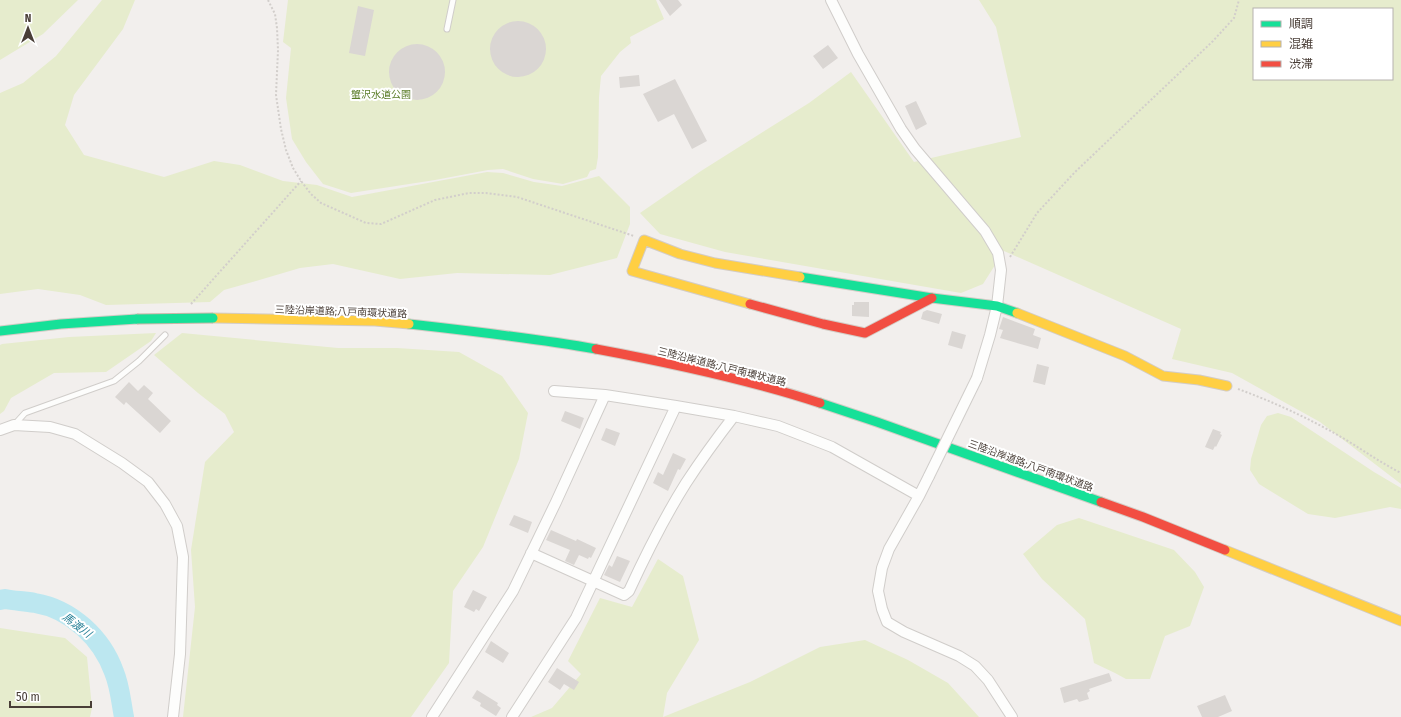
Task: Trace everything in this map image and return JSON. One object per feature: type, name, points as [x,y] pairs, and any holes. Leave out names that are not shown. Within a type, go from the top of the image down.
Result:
[{"type":"main road","points":[[932,298],[866,333],[823,324],[632,271],[644,240],[680,254],[714,263],[851,286],[997,306],[1125,356],[1163,376],[1199,380],[1227,386]]},
{"type":"main road","name":"三陸沿岸道路;八戸南環状道路","points":[[0,331],[61,324],[137,319],[213,318],[375,321],[474,331],[556,342],[629,355],[707,372],[798,396],[885,424],[1143,517],[1401,621]]},
{"type":"street","points":[[831,0],[858,54],[901,130],[915,149],[985,231],[998,253],[1001,270],[997,306],[976,378],[919,496],[889,549],[882,568],[878,591],[887,622],[904,632],[959,656],[975,666],[988,680],[1012,717]]},
{"type":"street","points":[[554,391],[605,395],[676,406],[734,416],[778,426],[832,447],[919,496]]},
{"type":"street","points":[[432,717],[512,591],[605,395]]},
{"type":"street","points":[[512,717],[576,618],[676,406]]},
{"type":"street","points":[[531,553],[624,595],[629,591],[653,540],[685,484],[734,416]]},
{"type":"street","points":[[0,430],[14,425],[50,427],[75,434],[122,462],[148,482],[166,504],[177,526],[183,557],[180,654],[172,717]]},
{"type":"lane","points":[[447,29],[453,0]]},
{"type":"lane","points":[[14,425],[25,413],[114,381],[139,362],[165,335]]},
{"type":"path","points":[[268,0],[275,14],[277,28],[278,50],[276,95],[286,150],[293,168],[301,181],[321,203],[366,223],[381,224],[435,200],[469,193],[486,193],[517,197],[644,240]]},
{"type":"path","points":[[1001,270],[1037,213],[1075,172],[1213,41],[1234,18],[1239,0]]},
{"type":"path","points":[[190,306],[301,181]]},
{"type":"path","points":[[1227,386],[1262,398],[1307,419],[1343,438],[1401,473]]},
{"type":"green space","points":[[0,0],[78,0],[43,34],[0,60]]},
{"type":"green space","points":[[102,0],[135,0],[123,29],[74,95],[65,125],[84,155],[164,177],[214,161],[240,165],[283,181],[317,185],[352,197],[487,172],[503,173],[534,182],[562,186],[599,176],[630,207],[630,224],[617,258],[550,275],[457,273],[400,279],[333,264],[300,268],[224,290],[210,302],[106,305],[80,295],[38,289],[0,294],[0,93],[23,83],[56,56]]},
{"type":"green space","name":"蟹沢水道公園","points":[[288,0],[656,0],[664,19],[630,37],[631,43],[620,52],[601,76],[599,97],[598,157],[596,169],[590,171],[587,177],[563,184],[533,179],[503,169],[488,170],[351,193],[323,184],[306,162],[292,139],[286,98],[291,48],[283,42]]},
{"type":"green space","points":[[979,0],[1401,0],[1401,484],[1320,422],[1232,373],[1172,359],[1181,329],[1004,251],[983,284],[961,293],[725,252],[660,234],[640,213],[701,171],[809,103],[851,72],[914,162],[1021,137],[996,27]]},
{"type":"green space","points":[[156,333],[151,341],[106,372],[54,373],[11,398],[4,411],[0,414],[0,345],[69,337]]},
{"type":"green space","points":[[182,333],[338,348],[397,348],[459,352],[502,376],[528,413],[519,459],[483,547],[453,591],[449,663],[411,717],[183,717],[195,607],[191,550],[205,462],[234,432],[225,414],[154,355]]},
{"type":"green space","points":[[1278,413],[1291,417],[1401,488],[1401,509],[1390,507],[1335,518],[1308,514],[1259,484],[1250,470],[1251,459],[1261,425],[1267,416]]},
{"type":"green space","points":[[1079,518],[1174,550],[1195,572],[1204,587],[1190,626],[1165,636],[1150,679],[1126,679],[1094,663],[1085,619],[1042,579],[1023,554],[1057,525]]},
{"type":"green space","points":[[658,559],[683,576],[699,640],[667,693],[663,717],[531,717],[552,708],[581,674],[568,661],[600,598],[632,607]]},
{"type":"green space","points":[[0,628],[65,638],[87,657],[92,708],[90,717],[0,717]]},
{"type":"green space","points":[[865,640],[908,660],[948,683],[979,717],[663,717],[750,682],[820,647]]},
{"type":"building","points":[[659,0],[678,0],[682,5],[670,16]]},
{"type":"building","points":[[358,6],[374,10],[365,56],[349,53]]},
{"type":"building","points":[[513,21],[523,21],[538,29],[544,38],[546,49],[544,60],[538,69],[523,77],[513,77],[502,72],[495,65],[490,54],[490,44],[495,33],[502,26]]},
{"type":"building","points":[[417,44],[428,46],[437,52],[443,61],[445,72],[443,83],[437,92],[428,98],[417,100],[406,98],[397,92],[391,83],[389,72],[391,61],[397,52],[406,46]]},
{"type":"building","points":[[828,45],[838,58],[823,69],[813,56]]},
{"type":"building","points":[[639,75],[640,86],[620,88],[619,77]]},
{"type":"building","points":[[675,79],[707,141],[692,149],[674,114],[658,122],[643,94]]},
{"type":"building","points":[[916,101],[927,124],[916,130],[905,106]]},
{"type":"building","points":[[854,302],[869,302],[869,317],[852,316],[852,305],[854,305]]},
{"type":"building","points":[[927,310],[942,314],[939,324],[921,319],[923,312]]},
{"type":"building","points":[[1003,317],[1035,329],[1033,335],[1041,338],[1038,349],[1000,338],[1003,330],[999,329]]},
{"type":"building","points":[[952,331],[966,335],[962,349],[948,345]]},
{"type":"building","points":[[1037,364],[1049,367],[1045,385],[1033,382]]},
{"type":"building","points":[[129,382],[138,391],[144,385],[153,393],[148,399],[171,421],[160,433],[126,402],[124,405],[115,397]]},
{"type":"building","points":[[565,411],[584,418],[580,429],[561,421]]},
{"type":"building","points":[[606,428],[620,433],[615,446],[601,440]]},
{"type":"building","points":[[1213,429],[1221,432],[1220,434],[1222,435],[1213,450],[1205,447]]},
{"type":"building","points":[[673,453],[686,459],[680,470],[678,469],[668,491],[653,483],[658,472],[663,475]]},
{"type":"building","points":[[514,515],[532,522],[528,533],[509,525]]},
{"type":"building","points":[[551,530],[576,541],[577,539],[596,548],[591,558],[589,557],[588,559],[579,555],[574,565],[565,561],[570,550],[546,540]]},
{"type":"building","points":[[617,556],[630,561],[620,582],[604,575],[609,565],[612,567]]},
{"type":"building","points":[[473,590],[487,597],[479,611],[476,609],[474,612],[464,607]]},
{"type":"building","points":[[491,641],[509,653],[503,663],[485,652]]},
{"type":"building","points":[[557,668],[579,682],[574,690],[564,684],[560,690],[548,682]]},
{"type":"building","points":[[1109,673],[1112,681],[1089,689],[1090,691],[1087,693],[1089,699],[1079,702],[1077,699],[1064,703],[1060,688]]},
{"type":"building","points":[[477,690],[498,703],[497,705],[501,708],[496,716],[480,706],[481,703],[472,698]]},
{"type":"building","points":[[1225,695],[1232,711],[1218,717],[1202,717],[1197,706]]},
{"type":"waterway","name":"馬渡川","points":[[0,600],[5,599],[48,606],[61,612],[84,627],[102,648],[109,660],[118,683],[124,717]]},
{"type":"traffic: fast","points":[[800,277],[932,298],[997,306],[1017,313]]},
{"type":"traffic: fast","points":[[137,319],[213,318]]},
{"type":"traffic: fast","points":[[0,331],[61,324],[137,319]]},
{"type":"traffic: fast","points":[[409,324],[526,338],[596,349]]},
{"type":"traffic: fast","points":[[820,403],[1101,502]]},
{"type":"traffic: slow","points":[[750,304],[632,271],[644,240],[680,254],[715,263],[800,277]]},
{"type":"traffic: slow","points":[[1017,313],[1125,356],[1163,376],[1199,380],[1227,386]]},
{"type":"traffic: slow","points":[[213,318],[375,321],[409,324]]},
{"type":"traffic: slow","points":[[1225,550],[1401,621]]},
{"type":"traffic: jam","points":[[750,304],[823,324],[865,333],[932,298]]},
{"type":"traffic: jam","points":[[596,349],[709,372],[765,386],[820,403]]},
{"type":"traffic: jam","points":[[1101,502],[1225,550]]}]
